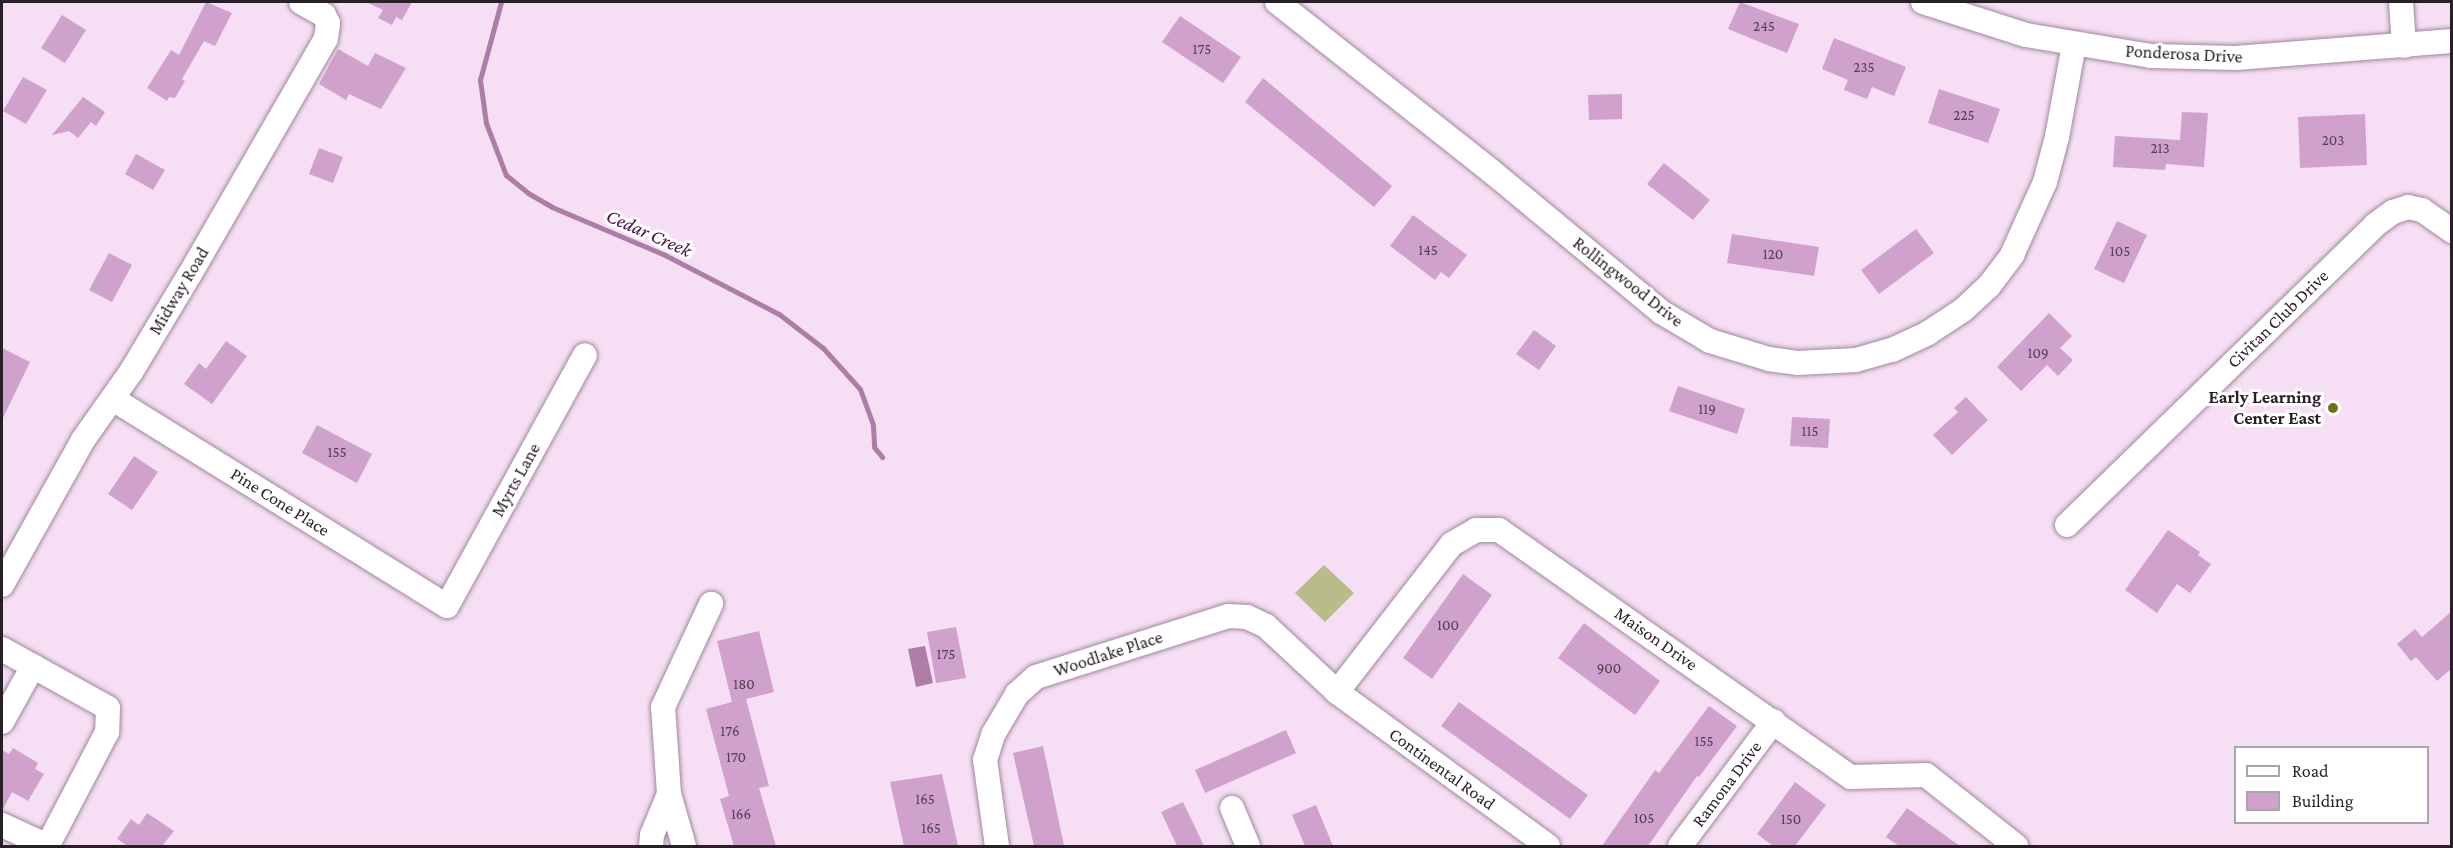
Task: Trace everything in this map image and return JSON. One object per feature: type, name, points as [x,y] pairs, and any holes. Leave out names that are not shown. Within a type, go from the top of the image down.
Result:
[{"type":"street","name":"Midway Road","points":[[2,585],[83,440],[113,399],[190,274],[326,38],[328,23],[324,15],[301,2]]},
{"type":"street","name":"Rollingwood Drive","points":[[1277,2],[1675,322],[1710,341],[1744,353],[1797,363],[1856,360],[1892,350],[1928,333],[1963,310],[1989,286],[2012,255],[2044,182],[2057,136],[2074,44]]},
{"type":"street","name":"Ponderosa Drive","points":[[1923,2],[2026,35],[2151,56],[2236,58],[2451,41]]},
{"type":"street","points":[[2401,2],[2404,46]]},
{"type":"street","name":"Civitan Club Drive","points":[[2067,525],[2375,225],[2393,212],[2408,207],[2422,210],[2451,231]]},
{"type":"street","name":"Myrts Lane","points":[[447,606],[585,355]]},
{"type":"street","name":"Pine Cone Place","points":[[113,399],[447,606]]},
{"type":"street","name":"Maison Drive","points":[[1337,692],[1452,544],[1476,530],[1499,530],[1851,777],[1926,776],[2016,846]]},
{"type":"street","points":[[684,846],[669,794],[663,707],[711,604]]},
{"type":"street","name":"Woodlake Place","points":[[997,846],[985,760],[994,733],[1017,694],[1036,677],[1228,616],[1247,617],[1266,626],[1337,692]]},
{"type":"street","points":[[2,649],[108,708],[107,732],[49,843],[39,842],[2,825]]},
{"type":"street","points":[[2,722],[33,666]]},
{"type":"street","name":"Continental Road","points":[[1337,692],[1548,846]]},
{"type":"street","name":"Ramona Drive","points":[[1680,846],[1774,721]]},
{"type":"street","points":[[651,846],[652,835],[669,794]]},
{"type":"street","points":[[1232,808],[1248,846]]},
{"type":"green space","points":[[1324,565],[1354,593],[1325,622],[1295,593]]},
{"type":"shaded area","points":[[925,646],[933,683],[916,687],[908,649]]},
{"type":"building","points":[[206,2],[232,13],[215,46],[204,41],[182,79],[185,81],[175,98],[169,97],[167,101],[147,88],[171,50],[179,55]]},
{"type":"building","points":[[366,2],[412,2],[402,20],[396,17],[392,25],[378,18],[383,10]]},
{"type":"building","points":[[1740,2],[1799,24],[1787,53],[1728,29]]},
{"type":"building","points":[[62,15],[86,30],[65,63],[41,48]]},
{"type":"building","points":[[1180,16],[1241,57],[1223,83],[1162,42]]},
{"type":"building","points":[[1834,38],[1906,67],[1894,96],[1872,87],[1867,99],[1844,90],[1848,80],[1822,69]]},
{"type":"building","points":[[338,49],[368,66],[375,53],[406,68],[381,109],[349,94],[346,100],[319,84]]},
{"type":"building","points":[[23,77],[47,90],[26,124],[3,111]]},
{"type":"building","points":[[1263,78],[1392,186],[1374,207],[1245,102]]},
{"type":"building","points":[[1939,89],[2000,109],[1988,143],[1928,123]]},
{"type":"building","points":[[1622,94],[1622,119],[1589,120],[1588,95]]},
{"type":"building","points":[[83,97],[105,112],[96,126],[91,122],[78,138],[69,131],[52,135]]},
{"type":"building","points":[[2182,112],[2208,113],[2204,167],[2166,164],[2165,170],[2113,167],[2115,136],[2180,140]]},
{"type":"building","points":[[2365,114],[2367,165],[2300,168],[2298,117]]},
{"type":"building","points":[[319,148],[343,157],[333,183],[309,174]]},
{"type":"building","points":[[136,154],[165,170],[153,190],[125,174]]},
{"type":"building","points":[[1664,163],[1710,200],[1693,220],[1647,184]]},
{"type":"building","points":[[1413,215],[1467,255],[1449,278],[1441,272],[1435,280],[1390,246]]},
{"type":"building","points":[[2117,221],[2147,235],[2124,283],[2094,269]]},
{"type":"building","points":[[1916,229],[1934,253],[1879,294],[1861,270]]},
{"type":"building","points":[[1732,234],[1819,247],[1814,276],[1727,263]]},
{"type":"building","points":[[109,253],[132,265],[112,302],[89,290]]},
{"type":"building","points":[[2049,313],[2072,336],[2060,348],[2073,360],[2058,376],[2047,365],[2021,391],[1997,367]]},
{"type":"building","points":[[1534,330],[1556,346],[1539,370],[1516,354]]},
{"type":"building","points":[[226,341],[247,356],[212,404],[184,384],[199,363],[206,369]]},
{"type":"building","points":[[2,348],[30,362],[2,420]]},
{"type":"building","points":[[1678,386],[1745,409],[1737,434],[1669,411]]},
{"type":"building","points":[[1966,397],[1988,420],[1952,455],[1933,435],[1958,412],[1954,408]]},
{"type":"building","points":[[1792,417],[1830,419],[1828,448],[1790,446]]},
{"type":"building","points":[[317,425],[372,454],[357,483],[302,453]]},
{"type":"building","points":[[134,456],[158,472],[132,510],[108,494]]},
{"type":"building","points":[[2168,530],[2200,552],[2198,555],[2211,564],[2190,593],[2177,584],[2157,613],[2125,590]]},
{"type":"building","points":[[1463,574],[1492,595],[1432,679],[1403,658]]},
{"type":"building","points":[[2451,612],[2451,669],[2437,681],[2416,657],[2411,661],[2397,644],[2415,629],[2422,637]]},
{"type":"building","points":[[1584,623],[1660,681],[1635,715],[1558,658]]},
{"type":"building","points":[[956,627],[966,678],[936,683],[927,632]]},
{"type":"building","points":[[759,631],[774,692],[746,699],[769,786],[759,788],[776,846],[734,846],[720,799],[729,796],[706,709],[732,702],[717,641]]},
{"type":"building","points":[[1459,702],[1588,795],[1570,819],[1441,726]]},
{"type":"building","points":[[1709,706],[1737,726],[1699,777],[1697,776],[1648,846],[1602,846],[1655,770],[1659,773]]},
{"type":"building","points":[[1286,730],[1296,753],[1205,793],[1195,770]]},
{"type":"building","points":[[1043,746],[1064,846],[1034,846],[1013,753]]},
{"type":"building","points":[[13,748],[38,763],[35,769],[44,774],[28,801],[12,792],[2,811],[2,750],[9,754]]},
{"type":"building","points":[[942,774],[958,846],[904,846],[890,782]]},
{"type":"building","points":[[1795,782],[1826,805],[1795,846],[1773,846],[1757,834]]},
{"type":"building","points":[[1183,802],[1204,846],[1177,846],[1161,812]]},
{"type":"building","points":[[1316,805],[1333,846],[1305,846],[1292,815]]},
{"type":"building","points":[[1907,808],[1960,846],[1899,846],[1886,837]]},
{"type":"building","points":[[147,813],[174,831],[162,846],[128,846],[117,839],[131,819],[139,825]]},
{"type":"waterway","name":"Cedar Creek","points":[[501,2],[480,80],[486,123],[506,175],[528,193],[552,207],[665,255],[779,314],[823,348],[860,389],[873,425],[874,447],[882,457]]},
{"type":"place","name":"Early Learning Center East","points":[[2333,408]]}]
